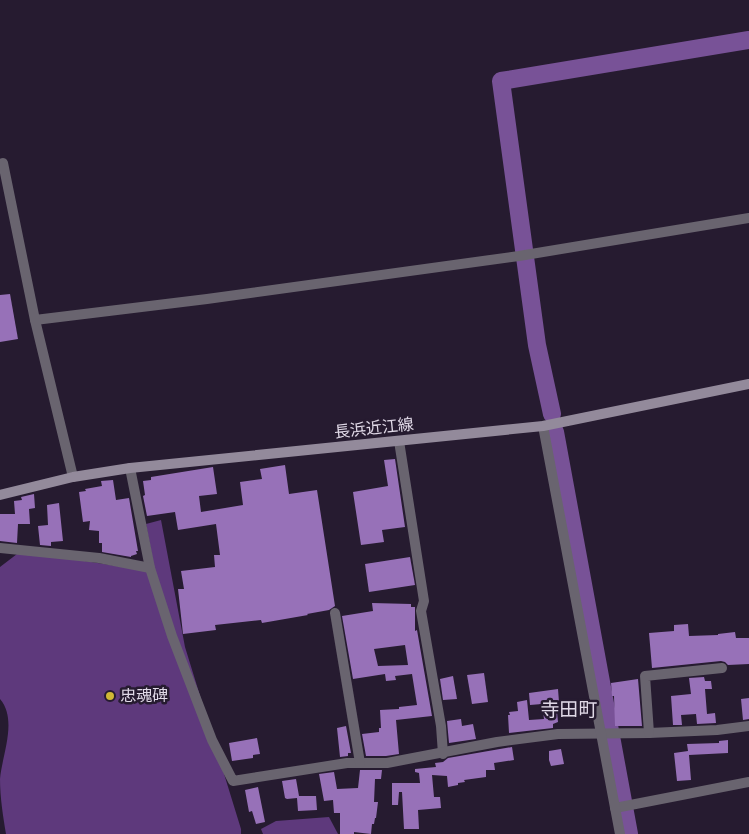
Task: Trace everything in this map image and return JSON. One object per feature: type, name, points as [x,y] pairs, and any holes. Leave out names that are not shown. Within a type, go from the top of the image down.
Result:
[{"type":"main road","name":"長浜近江線","points":[[0,494],[73,477],[130,468],[543,426],[749,384]]},
{"type":"street","points":[[0,164],[3,164],[35,320],[73,477]]},
{"type":"street","points":[[35,320],[207,299],[526,255],[749,218]]},
{"type":"street","points":[[543,426],[621,806],[620,834]]},
{"type":"street","points":[[399,441],[424,601],[422,611],[441,726],[443,754]]},
{"type":"street","points":[[130,468],[150,568],[172,636],[212,740],[234,780],[347,763],[387,763],[443,754],[497,742],[558,734],[649,733],[717,730],[749,726]]},
{"type":"street","points":[[0,548],[99,558],[150,568]]},
{"type":"street","points":[[335,613],[360,763]]},
{"type":"street","points":[[649,733],[645,676],[722,668]]},
{"type":"street","points":[[621,806],[749,782]]},
{"type":"shaded area","points":[[161,520],[185,647],[241,834],[6,834],[0,779],[8,738],[8,717],[0,699],[0,567],[17,554],[53,556],[155,572],[146,524]]},
{"type":"shaded area","points":[[329,817],[338,834],[263,834],[261,829],[276,821]]},
{"type":"building","points":[[10,294],[18,339],[0,342],[0,295]]},
{"type":"building","points":[[395,459],[405,527],[382,530],[384,542],[361,545],[353,492],[388,486],[384,460]]},
{"type":"building","points":[[285,465],[289,494],[317,490],[335,606],[329,610],[308,615],[262,623],[261,620],[215,625],[216,630],[183,634],[178,589],[184,589],[181,571],[215,567],[214,555],[220,555],[216,524],[178,530],[175,512],[147,516],[143,496],[145,495],[143,481],[151,480],[151,477],[213,467],[217,494],[199,496],[201,512],[243,505],[240,482],[262,479],[260,469]]},
{"type":"building","points":[[113,480],[116,500],[129,498],[138,551],[136,551],[137,554],[131,557],[102,552],[102,543],[99,543],[99,531],[89,530],[90,521],[83,522],[79,492],[102,486],[101,481]]},
{"type":"building","points":[[34,494],[35,508],[29,509],[30,524],[18,524],[17,543],[0,541],[0,514],[15,514],[14,501],[22,500],[21,497]]},
{"type":"building","points":[[59,503],[63,541],[51,542],[51,546],[40,545],[38,526],[48,525],[47,505]]},
{"type":"building","points":[[410,557],[415,585],[369,592],[365,564]]},
{"type":"building","points":[[372,603],[411,604],[411,607],[415,607],[415,631],[417,630],[432,716],[396,720],[399,754],[386,756],[366,756],[362,734],[379,732],[379,728],[381,728],[380,710],[399,709],[399,707],[417,705],[412,674],[395,676],[396,680],[386,681],[385,674],[353,679],[342,616],[373,611]],"holes":[[[405,645],[408,665],[378,666],[374,649]]]},
{"type":"building","points":[[688,624],[689,636],[718,635],[735,632],[736,638],[749,638],[749,664],[728,665],[721,661],[652,668],[649,633],[674,631],[674,625]]},
{"type":"building","points":[[484,673],[488,702],[472,704],[467,675]]},
{"type":"building","points":[[453,676],[457,699],[443,700],[440,679]]},
{"type":"building","points":[[704,677],[705,681],[711,681],[712,689],[705,689],[707,714],[715,713],[716,723],[697,724],[696,714],[681,715],[682,725],[673,725],[671,696],[691,694],[689,678]]},
{"type":"building","points":[[638,679],[642,726],[615,726],[614,696],[612,696],[611,683]]},
{"type":"building","points":[[558,689],[559,702],[556,702],[558,722],[553,724],[553,728],[509,733],[508,715],[510,715],[509,712],[518,711],[517,702],[527,700],[529,720],[544,719],[542,704],[530,705],[529,693]]},
{"type":"building","points":[[749,698],[749,719],[743,720],[741,699]]},
{"type":"building","points":[[461,719],[462,726],[473,724],[476,739],[449,743],[447,721]]},
{"type":"building","points":[[346,726],[351,753],[348,753],[348,756],[340,757],[337,728]]},
{"type":"building","points":[[257,738],[260,754],[253,755],[253,758],[232,761],[229,743]]},
{"type":"building","points":[[728,740],[728,753],[689,755],[691,780],[677,781],[674,753],[688,751],[687,744],[719,743],[719,741]]},
{"type":"building","points":[[512,747],[514,760],[494,763],[495,770],[486,770],[486,777],[464,780],[465,782],[448,787],[447,776],[432,775],[434,797],[440,797],[441,808],[418,810],[419,829],[404,829],[402,792],[399,792],[398,805],[392,805],[392,783],[420,783],[419,773],[415,772],[415,769],[436,767],[435,763],[443,762],[448,758]]},
{"type":"building","points":[[561,749],[564,764],[551,766],[549,751]]},
{"type":"building","points":[[360,770],[382,770],[381,779],[375,779],[374,802],[378,802],[371,834],[354,832],[354,834],[340,834],[340,813],[334,813],[333,800],[324,801],[319,774],[334,772],[337,789],[358,788]]},
{"type":"building","points":[[296,779],[299,796],[316,796],[317,810],[298,811],[297,798],[285,798],[282,781]]},
{"type":"building","points":[[258,787],[265,822],[256,824],[252,811],[249,812],[245,790]]},
{"type":"waterway","points":[[552,414],[537,345],[501,81],[749,40]]},
{"type":"waterway","points":[[555,432],[629,834]]},
{"type":"place","name":"忠魂碑","points":[[110,696]]},
{"type":"district","name":"寺田町","points":[[569,710]]}]
